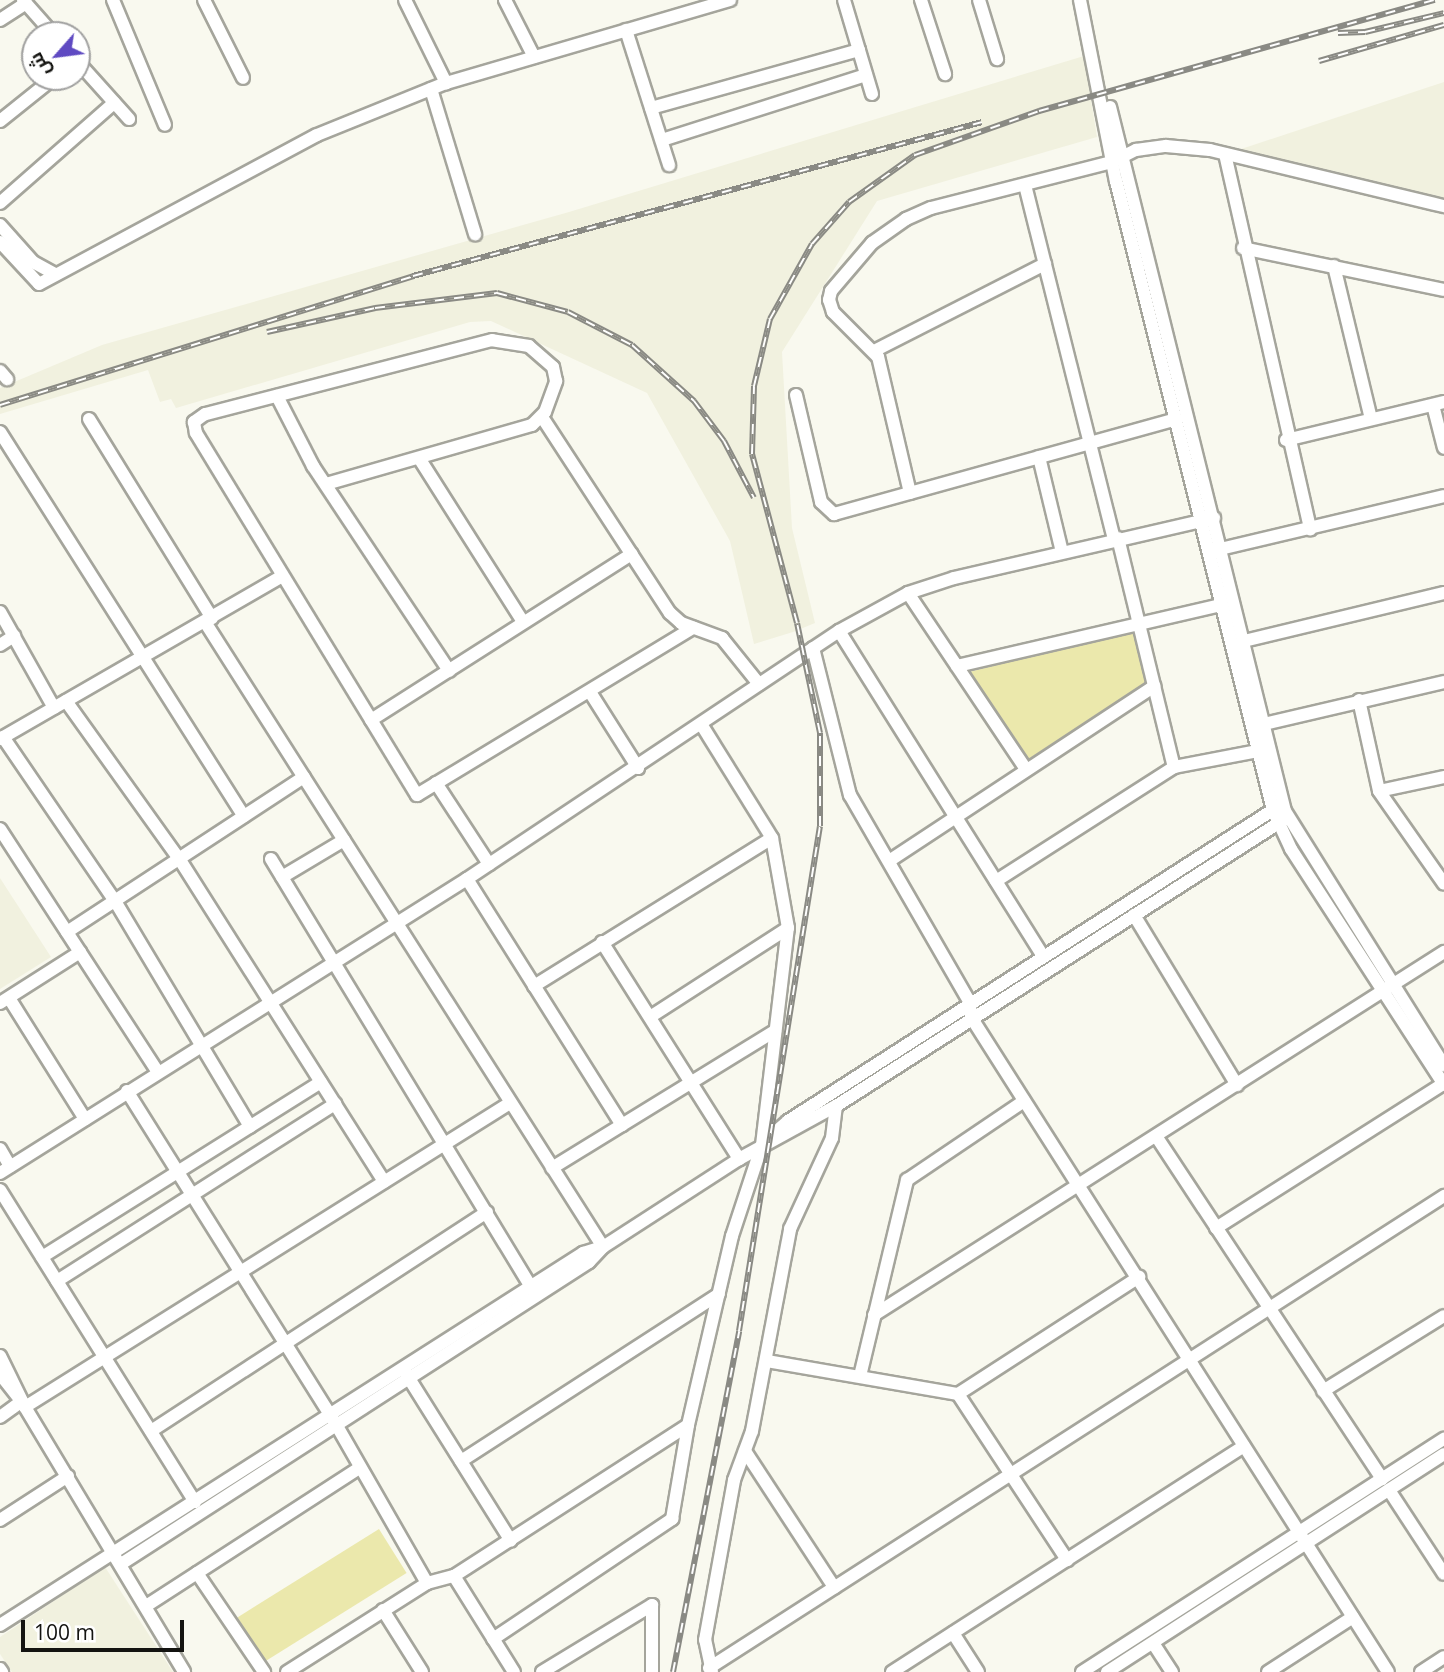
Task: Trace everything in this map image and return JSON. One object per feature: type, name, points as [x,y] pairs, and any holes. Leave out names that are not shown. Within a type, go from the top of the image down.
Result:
[{"type":"street","points":[[113,0],[165,125]]},
{"type":"street","points":[[204,0],[243,78]]},
{"type":"street","points":[[405,0],[446,83]]},
{"type":"street","points":[[505,0],[534,57]]},
{"type":"street","points":[[0,242],[39,284],[317,135],[446,83],[626,30],[706,3],[730,0]]},
{"type":"street","points":[[844,0],[872,94]]},
{"type":"street","points":[[921,0],[945,74]]},
{"type":"street","points":[[979,0],[997,59]]},
{"type":"street","points":[[1080,0],[1177,419],[1208,519]]},
{"type":"street","points":[[1089,0],[1117,160],[1215,550],[1244,641],[1264,724],[1278,807]]},
{"type":"street","points":[[0,20],[25,2],[42,21]]},
{"type":"street","points":[[626,30],[670,165]]},
{"type":"street","points":[[651,108],[859,50]]},
{"type":"street","points":[[662,140],[866,75]]},
{"type":"street","points":[[91,77],[129,119]]},
{"type":"street","points":[[431,89],[475,234]]},
{"type":"street","points":[[0,121],[38,91]]},
{"type":"street","points":[[0,204],[114,103]]},
{"type":"street","points":[[910,493],[874,351],[832,312],[829,300],[831,291],[872,243],[894,226],[931,208],[1166,146],[1225,154],[1444,206]]},
{"type":"street","points":[[1225,154],[1286,440],[1310,529]]},
{"type":"street","points":[[1025,185],[1174,767]]},
{"type":"street","points":[[0,225],[33,262],[55,274]]},
{"type":"street","points":[[1243,248],[1444,290]]},
{"type":"street","points":[[874,351],[1045,264]]},
{"type":"street","points":[[1334,266],[1371,419]]},
{"type":"street","points":[[326,484],[532,425],[542,417],[556,381],[554,367],[536,349],[501,340],[205,414],[196,418],[193,426],[417,795],[693,628]]},
{"type":"street","points":[[796,395],[826,510],[834,514],[1177,419]]},
{"type":"street","points":[[277,396],[302,448],[449,671]]},
{"type":"street","points":[[1286,440],[1438,403],[1444,449]]},
{"type":"street","points":[[542,417],[670,613],[693,628],[722,638],[758,684]]},
{"type":"street","points":[[89,419],[304,777],[603,1247]]},
{"type":"street","points":[[0,432],[244,817]]},
{"type":"street","points":[[1039,457],[1062,552]]},
{"type":"street","points":[[419,458],[522,620]]},
{"type":"street","points":[[1215,550],[1444,496]]},
{"type":"street","points":[[0,1149],[5,1169],[157,1071],[467,879],[638,768],[839,631],[908,593],[1062,552],[1208,519]]},
{"type":"street","points":[[1215,550],[1222,605],[1258,751],[1283,820],[1443,1084],[1216,1228]]},
{"type":"street","points":[[371,720],[449,671],[522,620],[632,554]]},
{"type":"street","points":[[250,1126],[204,1043],[115,901],[2,738],[282,576]]},
{"type":"street","points":[[908,593],[1026,768]]},
{"type":"street","points":[[1244,641],[1444,593]]},
{"type":"street","points":[[957,666],[1138,622],[1222,605]]},
{"type":"street","points":[[0,612],[54,708]]},
{"type":"street","points":[[839,631],[1044,956]]},
{"type":"street","points":[[0,645],[14,636]]},
{"type":"street","points":[[813,648],[846,787],[970,1003],[971,1017],[1388,1672]]},
{"type":"street","points":[[1264,724],[1444,682]]},
{"type":"street","points":[[889,861],[954,815],[1154,686]]},
{"type":"street","points":[[590,692],[638,768]]},
{"type":"street","points":[[1359,700],[1379,791],[1444,884]]},
{"type":"street","points":[[66,701],[180,860],[272,1000],[384,1182]]},
{"type":"street","points":[[493,1639],[671,1519],[688,1424],[737,1215],[762,1145],[788,928],[772,838],[701,724]]},
{"type":"street","points":[[996,881],[1174,767],[1258,751]]},
{"type":"street","points":[[67,932],[304,777]]},
{"type":"street","points":[[1379,791],[1444,777]]},
{"type":"street","points":[[436,783],[489,864]]},
{"type":"street","points":[[762,1145],[788,1121],[1278,807]]},
{"type":"street","points":[[121,1564],[406,1374],[589,1262],[603,1247],[739,1159],[836,1106],[971,1017],[1283,820]]},
{"type":"street","points":[[2,838],[157,1071]]},
{"type":"street","points":[[534,986],[772,838]]},
{"type":"street","points":[[282,877],[344,840]]},
{"type":"street","points":[[271,859],[531,1287]]},
{"type":"street","points":[[467,879],[622,1125]]},
{"type":"street","points":[[1134,915],[1237,1085]]},
{"type":"street","points":[[649,1017],[788,928]]},
{"type":"street","points":[[602,942],[739,1159]]},
{"type":"street","points":[[80,952],[4,1000],[85,1119]]},
{"type":"street","points":[[874,1315],[1444,952]]},
{"type":"street","points":[[1387,989],[1444,1065]]},
{"type":"street","points":[[552,1168],[775,1031]]},
{"type":"street","points":[[42,1257],[321,1082]]},
{"type":"street","points":[[127,1091],[334,1421],[427,1583]]},
{"type":"street","points":[[860,1376],[907,1180],[1024,1101]]},
{"type":"street","points":[[0,1417],[104,1357],[510,1103]]},
{"type":"street","points":[[57,1281],[335,1104]]},
{"type":"street","points":[[836,1106],[832,1138],[790,1229],[766,1361],[745,1451],[734,1480],[705,1640],[710,1670],[834,1587],[1444,1196]]},
{"type":"street","points":[[1156,1136],[1385,1484],[1440,1559],[1444,1574]]},
{"type":"street","points":[[0,1190],[195,1502]]},
{"type":"street","points":[[151,1431],[487,1212]]},
{"type":"street","points":[[406,1374],[587,1250],[603,1247]]},
{"type":"street","points":[[766,1361],[958,1394],[1139,1278]]},
{"type":"street","points":[[461,1461],[719,1294]]},
{"type":"street","points":[[1323,1391],[1444,1316]]},
{"type":"street","points":[[0,1356],[23,1404]]},
{"type":"street","points":[[0,1374],[23,1404],[68,1476],[184,1672]]},
{"type":"street","points":[[406,1374],[511,1541]]},
{"type":"street","points":[[958,1394],[1067,1560]]},
{"type":"street","points":[[0,1625],[113,1551],[334,1421]]},
{"type":"street","points":[[287,1672],[427,1583],[454,1576],[511,1541],[688,1424]]},
{"type":"street","points":[[1082,1672],[1302,1538],[1385,1484],[1444,1439]]},
{"type":"street","points":[[892,1672],[1244,1446]]},
{"type":"street","points":[[745,1451],[834,1587]]},
{"type":"street","points":[[1385,1484],[1444,1454]]},
{"type":"street","points":[[146,1606],[359,1468]]},
{"type":"street","points":[[0,1520],[68,1476]]},
{"type":"street","points":[[1107,1672],[1153,1643],[1302,1538]]},
{"type":"street","points":[[197,1573],[264,1672]]},
{"type":"street","points":[[454,1576],[514,1672]]},
{"type":"street","points":[[542,1672],[652,1605],[652,1672]]},
{"type":"street","points":[[383,1610],[422,1672]]},
{"type":"street","points":[[1268,1672],[1353,1617]]},
{"type":"street","points":[[953,1633],[978,1672]]},
{"type":"street","points":[[1153,1643],[1172,1672]]},
{"type":"street","points":[[1421,1672],[1444,1657]]},
{"type":"shaded area","points":[[1084,56],[1097,137],[877,201],[782,352],[792,528],[815,623],[793,632],[754,644],[730,541],[647,393],[491,321],[470,322],[176,408],[171,399],[160,402],[148,370],[0,414],[0,388],[102,345],[569,212]]},
{"type":"shaded area","points":[[1444,82],[1444,205],[1211,159]]},
{"type":"shaded area","points":[[1133,631],[1147,683],[1027,760],[969,672]]},
{"type":"shaded area","points":[[0,878],[51,957],[0,989]]},
{"type":"shaded area","points":[[379,1529],[407,1573],[265,1662],[237,1617]]},
{"type":"shaded area","points":[[105,1567],[173,1672],[12,1672],[0,1654],[0,1637]]},
{"type":"railway","points":[[673,1672],[739,1331],[820,826],[820,733],[797,623],[752,454],[754,386],[770,319],[812,244],[849,202],[915,155],[1039,111],[1435,0]]},
{"type":"railway","points":[[1338,33],[1365,32],[1444,13]]},
{"type":"railway","points":[[1319,61],[1444,25]]},
{"type":"railway","points":[[0,405],[413,276],[982,122]]},
{"type":"railway","points":[[267,332],[375,308],[497,293],[568,312],[632,345],[694,401],[724,441],[754,498]]}]
